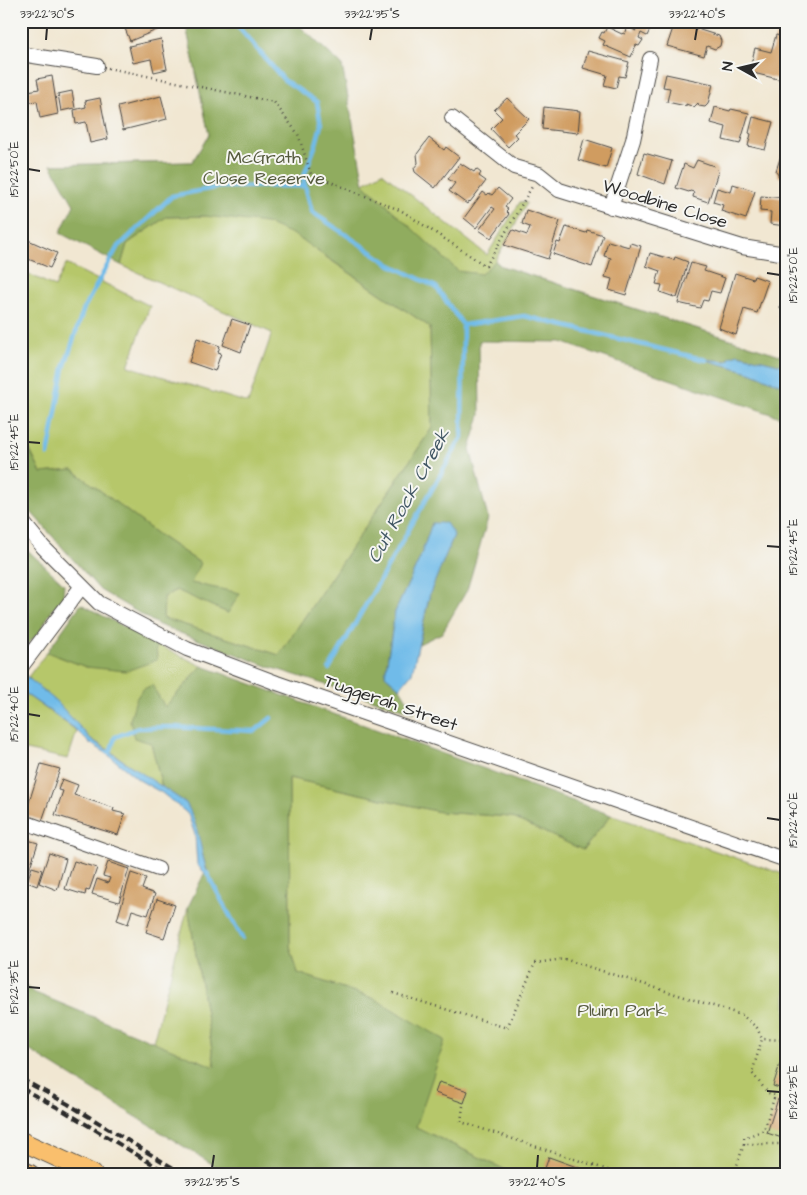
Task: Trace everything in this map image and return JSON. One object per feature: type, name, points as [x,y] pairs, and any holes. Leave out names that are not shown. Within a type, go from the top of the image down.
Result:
[{"type":"main road","points":[[21,1141],[93,1174]]},
{"type":"main road","points":[[21,1170],[30,1174]]},
{"type":"street","points":[[21,54],[97,66]]},
{"type":"street","points":[[610,207],[633,140],[650,59]]},
{"type":"street","points":[[452,118],[514,167],[539,174]]},
{"type":"street","name":"Woodbine Close","points":[[539,174],[559,190],[610,207],[742,247],[786,254]]},
{"type":"street","name":"Tuggerah Street","points":[[21,520],[43,547],[99,603],[187,649],[277,683],[786,860]]},
{"type":"street","points":[[22,666],[82,586]]},
{"type":"street","points":[[21,821],[158,869]]},
{"type":"path","points":[[97,66],[274,102],[298,134],[311,174],[402,211],[486,266],[528,197],[539,174]]},
{"type":"path","points":[[393,993],[507,1028],[535,963],[564,959],[742,1015],[757,1028],[762,1039],[752,1074],[768,1093],[775,1095],[764,1130],[744,1138],[744,1144],[734,1174]]},
{"type":"path","points":[[762,1039],[785,1040],[786,1037]]},
{"type":"path","points":[[463,1106],[462,1122],[620,1174]]},
{"type":"path","points":[[744,1144],[786,1144]]},
{"type":"green space","name":"McGrath Close Reserve","points":[[178,21],[364,183],[382,172],[487,255],[520,202],[527,203],[495,261],[501,266],[786,357],[786,400],[317,251],[430,327],[432,428],[279,655],[163,618],[164,597],[177,590],[228,613],[190,583],[200,563],[160,536],[73,470],[41,473],[21,432],[21,270],[55,287],[66,264],[150,306],[128,366],[248,403],[272,333],[121,265],[127,244],[166,217],[212,216],[51,165],[193,162],[209,134],[187,30]]},
{"type":"green space","name":"McGrath Close Reserve","points":[[178,21],[294,21],[342,65],[364,184],[458,271],[481,274],[495,261],[501,266],[786,357],[786,366],[738,354],[724,361],[705,359],[750,372],[780,384],[786,384],[786,419],[561,342],[479,341],[480,415],[470,449],[488,518],[467,590],[442,633],[419,644],[430,593],[454,535],[432,523],[420,558],[395,612],[385,675],[400,688],[415,713],[270,667],[159,625],[100,590],[23,503],[21,497],[21,432],[41,473],[73,470],[160,536],[200,563],[191,583],[240,593],[228,613],[176,590],[164,597],[163,618],[279,655],[432,428],[430,327],[294,235],[266,223],[205,216],[166,217],[127,244],[121,265],[60,233],[74,205],[51,165],[192,162],[209,135],[187,30]]},
{"type":"green space","points":[[21,544],[64,584],[63,597],[51,612],[38,634],[21,650]]},
{"type":"green space","points":[[81,604],[156,644],[157,660],[126,671],[86,667],[47,652]]},
{"type":"green space","points":[[156,644],[202,666],[165,707],[151,742],[162,787],[91,739],[28,677],[47,652],[86,667],[157,660]]},
{"type":"green space","points":[[202,666],[611,815],[583,850],[511,817],[440,812],[289,778],[290,946],[298,973],[375,999],[445,1040],[416,1127],[514,1174],[228,1174],[21,1045],[21,983],[33,992],[215,1067],[188,907],[205,872],[209,876],[186,803],[162,787],[151,743],[134,738],[130,720],[136,699],[142,690],[152,685],[165,707]]},
{"type":"green space","points":[[21,691],[77,731],[68,759],[21,749]]},
{"type":"green space","name":"Pluim Park","points":[[289,778],[440,812],[511,817],[583,850],[611,815],[786,875],[786,1174],[514,1174],[416,1127],[375,999],[298,973],[290,946]]},
{"type":"green space","points":[[188,907],[215,1067],[153,1042]]},
{"type":"water","points":[[738,354],[786,366],[786,384],[780,384],[750,372],[702,359],[728,361],[730,357]]},
{"type":"water","points":[[432,523],[446,523],[454,535],[430,593],[412,673],[400,688],[385,675],[395,612],[420,558]]},
{"type":"water","points":[[21,672],[56,701],[91,739],[186,803],[197,830],[209,877],[197,865],[195,835],[188,814],[162,793],[139,780],[106,753],[88,742],[74,728],[21,691]]},
{"type":"building","points":[[122,21],[162,21],[164,27],[130,41]]},
{"type":"building","points":[[631,21],[654,21],[647,36],[641,33],[639,38],[643,40],[639,46],[636,45],[631,57],[603,45],[605,41],[599,38],[607,27],[622,34],[625,34],[628,27],[636,31],[634,28],[636,24]]},
{"type":"building","points":[[675,22],[719,36],[720,46],[715,49],[707,46],[704,56],[667,46]]},
{"type":"building","points":[[776,35],[786,37],[786,81],[749,72],[755,48],[771,52]]},
{"type":"building","points":[[161,39],[167,69],[154,72],[151,59],[133,63],[129,46]]},
{"type":"building","points":[[588,51],[629,62],[625,77],[619,76],[616,88],[604,85],[607,75],[583,68]]},
{"type":"building","points":[[666,74],[713,84],[708,104],[705,107],[699,106],[698,103],[694,107],[667,102],[670,88],[663,87]]},
{"type":"building","points":[[52,76],[58,114],[40,118],[37,101],[30,102],[28,91],[39,89],[37,79]]},
{"type":"building","points":[[72,91],[75,108],[61,111],[58,94]]},
{"type":"building","points":[[161,96],[167,119],[123,130],[118,107]]},
{"type":"building","points":[[100,98],[108,139],[90,143],[86,122],[76,124],[74,110],[86,107],[85,101]]},
{"type":"building","points":[[507,98],[529,119],[514,134],[518,137],[508,147],[491,129],[502,118],[494,110]]},
{"type":"building","points":[[544,107],[580,111],[578,133],[542,129]]},
{"type":"building","points":[[715,107],[749,113],[740,144],[723,140],[726,127],[711,123]]},
{"type":"building","points":[[753,117],[773,122],[765,150],[748,146]]},
{"type":"building","points":[[429,138],[444,150],[446,147],[459,157],[435,188],[415,172],[414,168],[418,163],[417,154]]},
{"type":"building","points":[[584,139],[612,148],[606,168],[578,160]]},
{"type":"building","points":[[783,149],[786,150],[786,179],[779,177],[776,171]]},
{"type":"building","points":[[644,153],[672,161],[665,184],[638,174]]},
{"type":"building","points":[[697,160],[714,166],[718,172],[708,202],[693,197],[694,192],[676,188],[684,164],[693,168]]},
{"type":"building","points":[[460,163],[474,172],[476,169],[481,173],[479,176],[486,181],[467,204],[449,191],[455,183],[448,179]]},
{"type":"building","points":[[733,184],[755,191],[746,219],[721,211],[723,205],[713,202],[717,188],[731,192]]},
{"type":"building","points":[[498,188],[511,199],[505,207],[508,209],[506,211],[509,214],[491,238],[479,230],[495,209],[492,207],[476,228],[464,218],[483,192],[487,195],[489,193],[492,195]]},
{"type":"building","points":[[761,196],[786,198],[786,226],[770,224],[771,212],[760,211]]},
{"type":"building","points":[[526,210],[560,221],[548,259],[504,245],[513,230],[527,235],[530,227],[522,224]]},
{"type":"building","points":[[566,227],[586,233],[587,230],[603,235],[592,267],[553,254],[557,242],[560,243]]},
{"type":"building","points":[[26,239],[57,253],[50,268],[21,256],[21,249]]},
{"type":"building","points":[[608,241],[629,247],[630,243],[641,246],[626,295],[609,290],[612,279],[605,277],[611,258],[604,256]]},
{"type":"building","points":[[650,253],[674,260],[675,257],[688,262],[677,298],[660,292],[662,285],[656,284],[660,271],[646,266]]},
{"type":"building","points":[[691,263],[706,267],[704,271],[725,278],[720,293],[711,291],[708,301],[703,300],[700,308],[678,303]]},
{"type":"building","points":[[735,273],[753,279],[754,276],[768,281],[757,313],[744,309],[736,335],[719,328]]},
{"type":"building","points":[[783,273],[786,273],[786,309],[780,309]]},
{"type":"building","points":[[232,319],[250,325],[241,352],[223,345]]},
{"type":"building","points":[[197,338],[220,346],[218,352],[221,353],[215,371],[189,362]]},
{"type":"building","points":[[41,764],[60,769],[42,821],[25,815]]},
{"type":"building","points":[[62,779],[78,785],[74,795],[114,808],[113,811],[125,814],[118,835],[55,815],[63,791],[58,790]]},
{"type":"building","points":[[21,838],[38,843],[27,876],[21,874]]},
{"type":"building","points":[[49,853],[66,859],[57,890],[39,883]]},
{"type":"building","points":[[74,861],[97,868],[89,891],[86,890],[85,895],[65,889]]},
{"type":"building","points":[[108,862],[129,869],[119,902],[92,894],[97,879],[108,883],[110,878],[103,876]]},
{"type":"building","points":[[32,867],[42,870],[37,886],[27,882]]},
{"type":"building","points":[[131,873],[146,878],[142,889],[155,894],[148,915],[132,910],[128,924],[117,920]]},
{"type":"building","points":[[157,899],[175,905],[164,938],[146,932]]},
{"type":"building","points":[[786,1048],[786,1090],[773,1086]]},
{"type":"building","points":[[439,1082],[468,1091],[464,1103],[435,1093]]},
{"type":"building","points":[[778,1099],[786,1102],[786,1131],[784,1131],[782,1138],[767,1133]]},
{"type":"building","points":[[549,1157],[596,1174],[553,1174],[544,1171]]},
{"type":"waterway","points":[[233,21],[284,80],[317,102],[321,125],[303,178],[312,212],[391,265],[436,287],[463,325]]},
{"type":"waterway","points":[[48,455],[64,368],[84,308],[117,248],[172,196],[220,187],[305,186]]},
{"type":"waterway","name":"Cut Rock Creek","points":[[329,669],[462,437],[463,325],[524,316],[706,360]]},
{"type":"waterway","name":"Cut Rock Creek","points":[[108,752],[110,753],[115,737],[138,728],[170,727],[255,731],[271,718]]},
{"type":"waterway","points":[[207,873],[242,938]]},
{"type":"railway","points":[[21,1079],[68,1104],[183,1174]]},
{"type":"railway","points":[[21,1088],[64,1111],[169,1174]]}]
